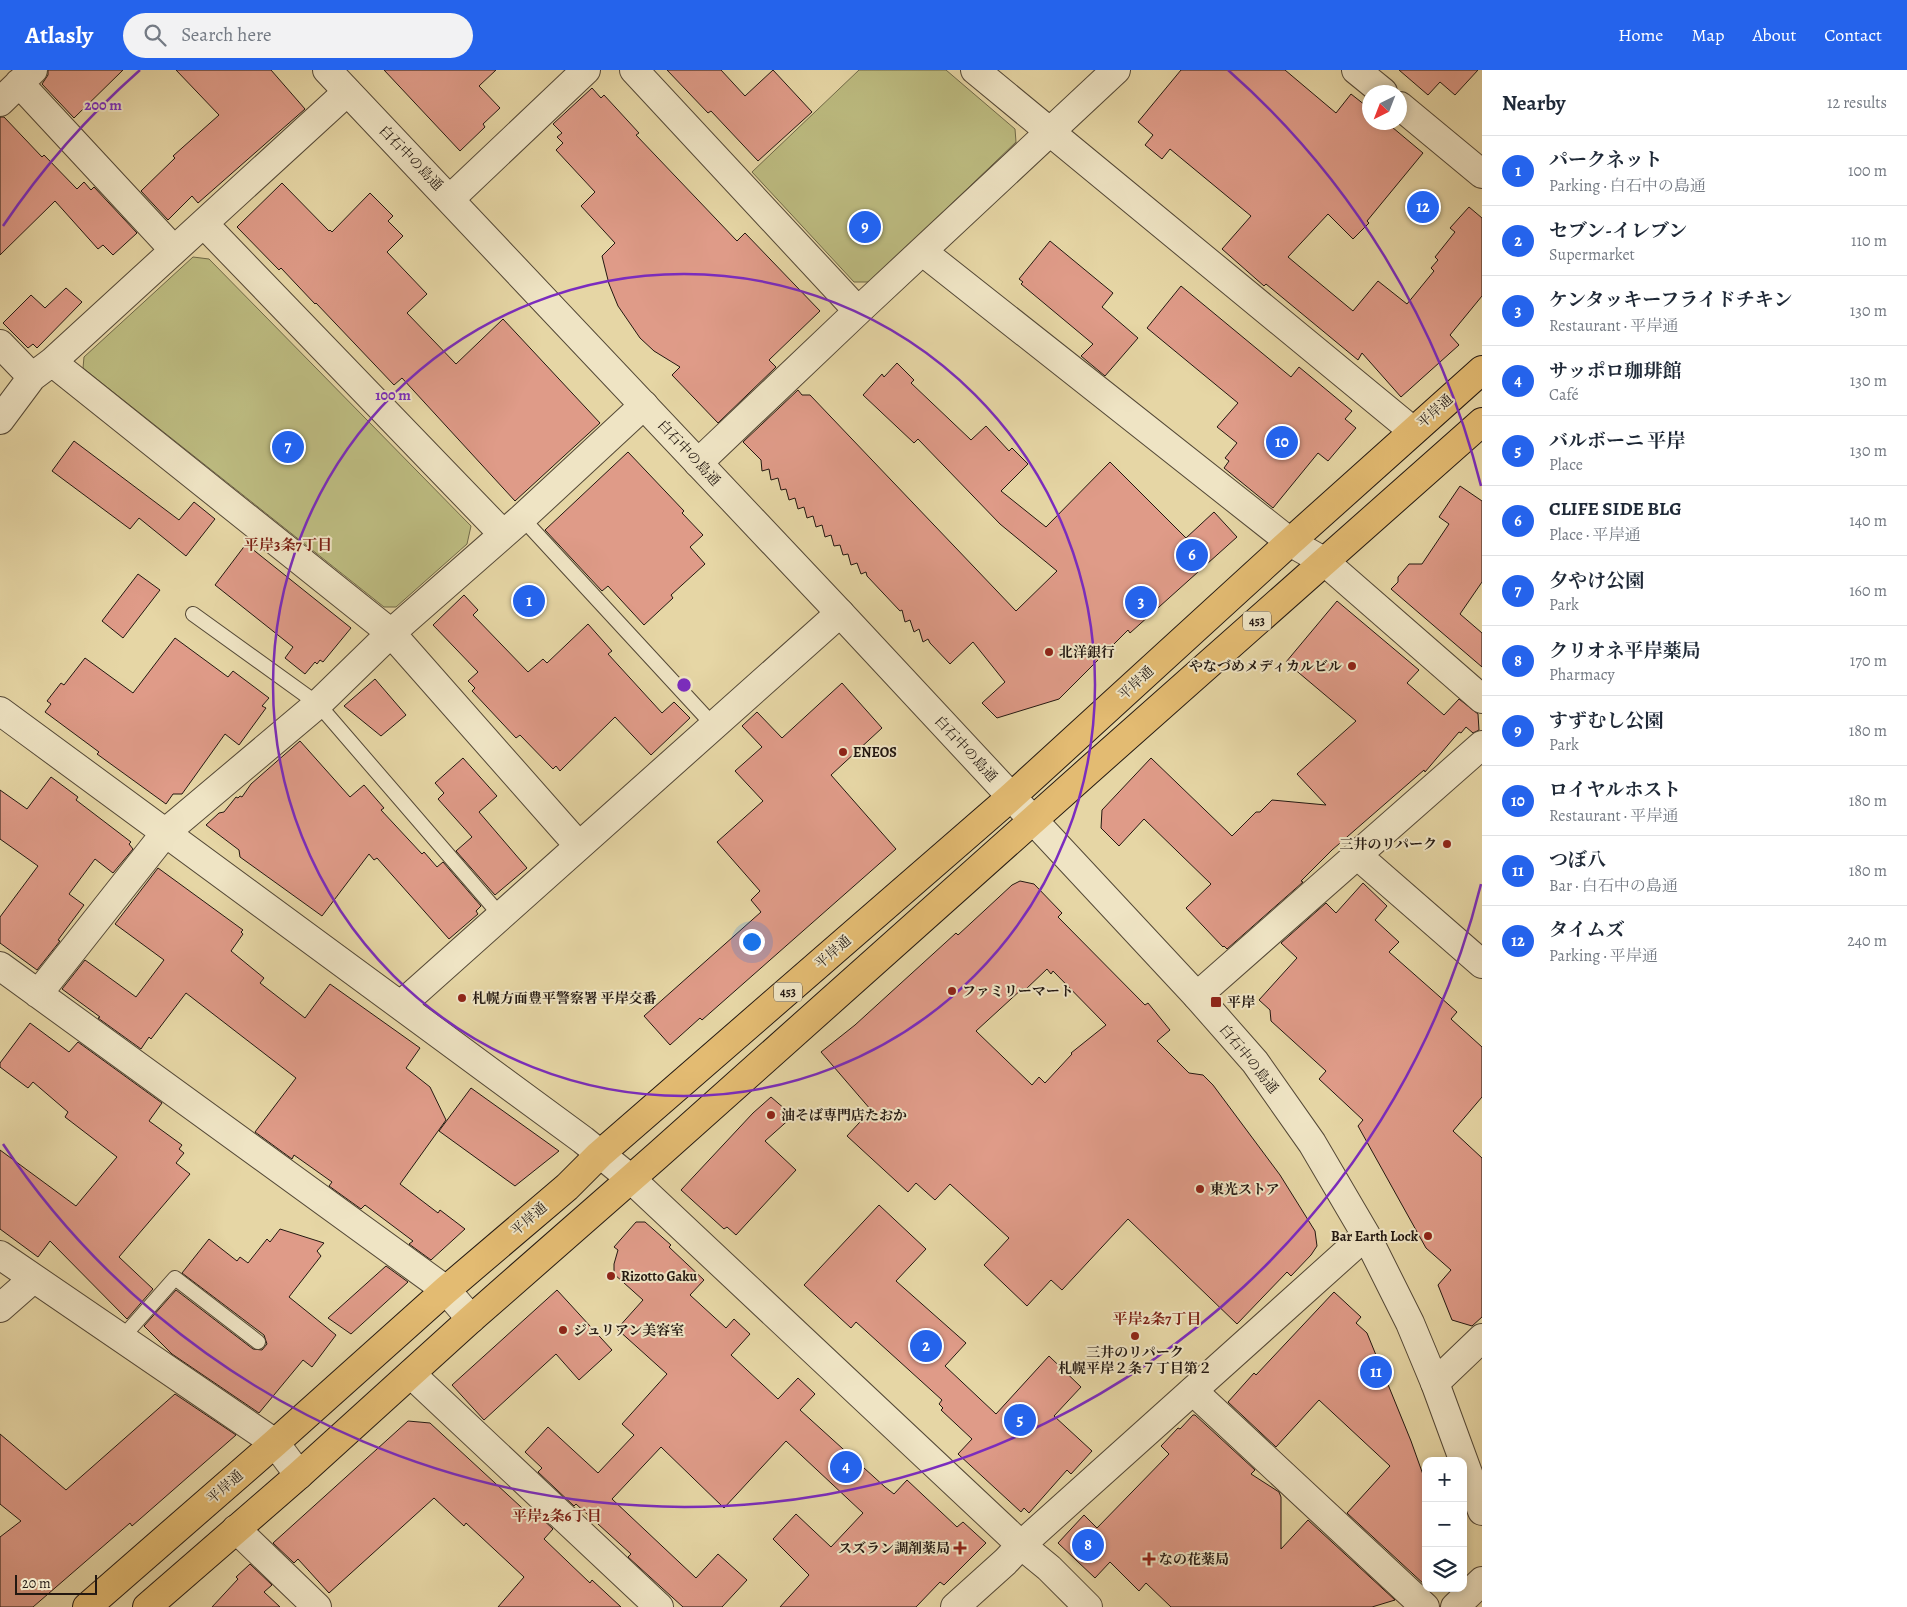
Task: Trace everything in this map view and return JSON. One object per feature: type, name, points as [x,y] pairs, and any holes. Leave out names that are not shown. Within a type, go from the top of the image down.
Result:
[{"type":"highway","name":"平岸通","points":[[88,1607],[276,1443],[446,1290],[567,1186],[599,1155],[1011,797],[1290,542],[1482,370]]},
{"type":"highway","name":"453","points":[[147,1607],[299,1475],[471,1319],[1482,422]]},
{"type":"street","name":"白石中の島通","points":[[328,70],[840,613],[1197,996],[1261,1070],[1312,1143],[1366,1235],[1410,1323],[1435,1383],[1482,1511]]},
{"type":"street","points":[[450,199],[586,70]]},
{"type":"street","points":[[634,70],[858,311]]},
{"type":"street","points":[[975,70],[1413,431]]},
{"type":"street","points":[[698,463],[1116,70]]},
{"type":"street","points":[[1356,70],[1374,85]]},
{"type":"street","points":[[0,102],[26,77],[174,250]]},
{"type":"street","points":[[0,420],[42,369],[348,92]]},
{"type":"street","points":[[1407,112],[1482,174]]},
{"type":"street","points":[[204,224],[512,526]]},
{"type":"street","points":[[923,252],[1290,542],[1325,562],[1482,699]]},
{"type":"street","points":[[0,344],[42,369],[391,633],[580,846]]},
{"type":"street","points":[[38,994],[166,832],[318,704],[391,633],[512,526],[644,405]]},
{"type":"street","points":[[401,1005],[840,613]]},
{"type":"street","points":[[0,711],[401,1005],[583,1140],[599,1155],[631,1179],[1021,1545],[1049,1568],[1088,1607]]},
{"type":"street","points":[[1197,996],[1482,744]]},
{"type":"street","points":[[1357,855],[1482,964]]},
{"type":"street","points":[[0,966],[446,1290],[471,1319]]},
{"type":"street","points":[[955,1607],[1021,1545],[1366,1235]]},
{"type":"street","points":[[0,1255],[276,1443],[299,1475]]},
{"type":"street","points":[[0,1308],[33,1279]]},
{"type":"street","points":[[1435,1383],[1482,1338]]},
{"type":"street","points":[[411,1374],[659,1607]]},
{"type":"street","points":[[1193,1391],[1425,1607]]},
{"type":"street","points":[[236,1530],[317,1607]]},
{"type":"street","points":[[1455,1607],[1482,1581]]},
{"type":"lane","points":[[512,526],[714,726]]},
{"type":"lane","points":[[193,614],[318,704],[501,916]]},
{"type":"lane","points":[[121,1339],[175,1278],[258,1342]]},
{"type":"shaded area","points":[[859,70],[946,70],[1015,129],[1016,142],[870,282],[854,282],[752,172]]},
{"type":"shaded area","points":[[193,257],[209,259],[471,526],[467,544],[396,607],[384,607],[83,368],[84,357]]},
{"type":"building","points":[[48,70],[123,70],[74,118],[42,84],[48,75]]},
{"type":"building","points":[[176,70],[271,70],[305,109],[198,203],[192,196],[168,220],[141,191],[175,158],[173,156],[219,115]]},
{"type":"building","points":[[384,70],[496,70],[479,86],[500,108],[483,124],[485,127],[460,151]]},
{"type":"building","points":[[667,70],[721,70],[745,96],[773,70],[812,112],[758,161],[711,111],[708,113]]},
{"type":"building","points":[[1181,70],[1285,70],[1336,113],[1351,94],[1362,103],[1362,130],[1396,130],[1423,153],[1367,221],[1369,223],[1353,239],[1328,214],[1288,257],[1353,311],[1378,281],[1407,304],[1434,271],[1431,268],[1438,260],[1435,257],[1455,232],[1450,228],[1469,207],[1482,218],[1482,296],[1450,335],[1459,345],[1401,397],[1362,353],[1358,360],[1266,284],[1264,286],[1222,249],[1251,216],[1170,149],[1162,159],[1145,145],[1153,135],[1138,122]]},
{"type":"building","points":[[1399,70],[1478,70],[1455,95],[1440,82],[1428,95]]},
{"type":"building","points":[[592,88],[601,98],[604,95],[639,133],[636,135],[737,241],[745,233],[820,311],[769,360],[776,367],[718,423],[672,375],[680,367],[654,351],[640,338],[618,306],[609,284],[602,256],[615,243],[581,206],[595,192],[556,150],[563,143],[557,137],[562,133],[553,124]]},
{"type":"building","points":[[0,117],[4,117],[42,157],[44,155],[77,189],[84,182],[91,190],[94,187],[137,233],[113,255],[103,245],[98,249],[55,201],[0,255]]},
{"type":"building","points":[[282,183],[332,232],[370,193],[393,216],[388,221],[403,236],[387,252],[427,294],[407,313],[456,364],[503,319],[600,423],[515,501],[402,378],[394,385],[316,303],[281,268],[279,270],[237,227]]},
{"type":"building","points":[[1050,241],[1113,293],[1102,307],[1138,338],[1105,376],[1081,356],[1093,344],[1021,284],[1023,282],[1019,279]]},
{"type":"building","points":[[1181,286],[1291,377],[1299,367],[1352,411],[1345,419],[1356,428],[1328,461],[1318,453],[1273,508],[1224,468],[1229,461],[1225,458],[1237,443],[1217,427],[1238,403],[1147,328]]},
{"type":"building","points":[[66,288],[82,302],[37,348],[33,344],[28,348],[3,323],[31,295],[45,308]]},
{"type":"building","points":[[897,363],[914,380],[911,383],[971,440],[986,426],[1009,451],[1012,448],[1028,464],[1001,491],[1046,527],[1110,462],[1186,538],[1214,512],[1237,537],[1130,633],[1128,630],[1059,699],[997,718],[982,703],[1005,682],[973,642],[950,664],[928,639],[923,642],[919,629],[914,632],[910,620],[905,622],[902,610],[900,611],[867,576],[866,572],[861,574],[857,563],[851,565],[848,554],[843,555],[840,545],[834,546],[831,535],[825,537],[822,525],[816,527],[813,516],[807,518],[804,507],[798,509],[795,498],[789,500],[786,489],[781,490],[778,478],[771,480],[769,469],[762,471],[761,460],[743,442],[798,390],[802,395],[810,395],[1016,611],[1057,571],[1000,524],[918,439],[914,443],[863,395],[882,374],[884,377]]},
{"type":"building","points":[[74,441],[179,520],[194,502],[215,519],[186,556],[139,518],[130,529],[52,471]]},
{"type":"building","points":[[628,452],[684,511],[682,513],[703,535],[690,547],[705,564],[671,595],[673,598],[644,625],[608,586],[602,591],[545,530]]},
{"type":"building","points":[[1460,486],[1482,501],[1482,582],[1460,614],[1482,633],[1482,667],[1391,589],[1398,582],[1398,577],[1409,564],[1422,564],[1449,524],[1439,517]]},
{"type":"building","points":[[246,544],[351,628],[323,662],[320,660],[317,664],[315,662],[305,674],[285,658],[293,647],[215,585]]},
{"type":"building","points":[[138,574],[160,590],[123,638],[102,621]]},
{"type":"building","points":[[464,595],[478,610],[473,615],[528,672],[543,659],[547,663],[588,624],[612,651],[608,654],[662,713],[674,702],[690,718],[651,755],[615,717],[560,771],[556,766],[553,769],[520,735],[516,738],[472,691],[475,688],[468,681],[478,672],[433,625]]},
{"type":"building","points":[[1337,601],[1419,670],[1407,683],[1444,715],[1459,699],[1478,714],[1479,730],[1473,733],[1466,727],[1461,733],[1459,732],[1425,772],[1424,770],[1332,850],[1301,881],[1303,882],[1227,949],[1186,908],[1211,884],[1144,819],[1119,846],[1101,828],[1102,810],[1151,758],[1232,836],[1256,812],[1260,812],[1272,800],[1326,805],[1297,774],[1356,721],[1286,662]]},
{"type":"building","points":[[175,638],[228,677],[233,671],[269,698],[262,706],[266,708],[239,745],[225,734],[182,794],[173,794],[166,804],[97,754],[99,752],[45,712],[51,704],[47,701],[61,683],[64,685],[85,658],[133,693]]},
{"type":"building","points":[[375,679],[406,715],[381,736],[344,706]]},
{"type":"building","points":[[842,683],[882,728],[831,775],[896,849],[702,1020],[700,1018],[670,1045],[644,1016],[761,912],[751,900],[760,891],[717,842],[763,801],[735,771],[762,747],[742,726],[757,712],[782,738]]},
{"type":"building","points":[[300,741],[350,797],[364,785],[384,808],[381,810],[422,854],[424,852],[437,867],[443,862],[481,906],[476,911],[478,914],[449,939],[377,858],[374,860],[369,854],[322,916],[240,857],[239,850],[206,825],[219,813],[224,812],[236,797],[242,797],[251,784]]},
{"type":"building","points":[[463,758],[497,796],[479,812],[527,868],[495,895],[456,851],[472,837],[438,799],[444,793],[435,783]]},
{"type":"building","points":[[51,777],[78,797],[76,800],[131,842],[129,844],[133,849],[113,873],[95,859],[69,894],[84,905],[58,940],[60,941],[37,970],[0,943],[0,917],[38,866],[0,839],[0,790],[27,809]]},
{"type":"building","points":[[158,868],[243,930],[241,932],[243,934],[231,951],[264,978],[260,983],[305,1018],[330,984],[420,1048],[406,1068],[430,1087],[446,1120],[400,1184],[438,1213],[440,1210],[465,1229],[431,1260],[409,1244],[413,1241],[365,1205],[361,1209],[329,1186],[332,1182],[294,1155],[292,1159],[255,1132],[296,1078],[186,993],[151,1039],[149,1037],[141,1049],[62,989],[85,960],[136,997],[164,960],[115,924]]},
{"type":"building","points":[[1020,881],[1034,884],[1062,913],[1058,917],[1145,1005],[1148,1003],[1170,1030],[1157,1041],[1189,1073],[1203,1075],[1213,1085],[1280,1175],[1315,1231],[1317,1246],[1311,1255],[1291,1276],[1287,1272],[1237,1324],[1128,1219],[1062,1290],[1051,1280],[1027,1306],[984,1265],[1009,1238],[950,1184],[935,1200],[916,1183],[908,1192],[847,1136],[871,1110],[821,1052],[855,1025],[956,933],[958,935],[1012,885]],"holes":[[[1047,969],[1051,974],[1053,971],[1106,1025],[1071,1053],[1045,1083],[1039,1077],[1032,1085],[976,1031]]]},
{"type":"building","points":[[1363,883],[1387,906],[1375,920],[1399,942],[1389,952],[1457,1012],[1451,1019],[1482,1047],[1482,1097],[1453,1131],[1482,1158],[1482,1317],[1472,1326],[1452,1320],[1438,1285],[1451,1270],[1426,1248],[1358,1126],[1363,1120],[1319,1079],[1326,1071],[1271,1021],[1270,1010],[1259,1000],[1297,958],[1281,943],[1326,903],[1336,913]]},
{"type":"building","points":[[30,1023],[69,1052],[78,1042],[162,1103],[149,1121],[182,1145],[179,1149],[184,1153],[176,1163],[190,1174],[119,1257],[153,1289],[127,1319],[50,1241],[38,1257],[0,1229],[0,1150],[76,1206],[117,1157],[65,1117],[68,1112],[33,1082],[28,1088],[0,1067],[0,1063]]},
{"type":"building","points":[[471,1088],[559,1151],[515,1186],[439,1131]]},
{"type":"building","points":[[771,1097],[793,1116],[765,1141],[796,1170],[736,1235],[727,1227],[724,1229],[681,1190],[753,1113]]},
{"type":"building","points":[[879,1205],[926,1249],[896,1281],[966,1343],[945,1366],[996,1414],[1049,1356],[1081,1387],[1054,1416],[1092,1451],[1071,1474],[1067,1470],[1029,1513],[1024,1508],[1021,1512],[958,1454],[972,1439],[941,1410],[943,1408],[939,1404],[942,1400],[856,1322],[851,1328],[804,1285]]},
{"type":"building","points":[[636,1222],[645,1222],[671,1245],[669,1247],[704,1280],[690,1295],[726,1328],[734,1319],[750,1334],[731,1355],[778,1399],[798,1378],[815,1394],[800,1410],[885,1487],[894,1494],[907,1480],[957,1527],[963,1522],[986,1543],[944,1585],[940,1582],[916,1607],[780,1607],[809,1575],[773,1539],[796,1514],[831,1547],[863,1513],[786,1441],[724,1508],[661,1447],[612,1499],[696,1578],[718,1554],[747,1580],[722,1607],[683,1607],[628,1557],[631,1554],[576,1504],[574,1506],[538,1472],[542,1468],[525,1452],[548,1427],[598,1473],[634,1435],[622,1424],[667,1374],[617,1329],[643,1300],[614,1274],[614,1264],[618,1250],[614,1247]]},
{"type":"building","points":[[280,1229],[324,1243],[317,1251],[321,1256],[289,1297],[336,1335],[312,1367],[303,1360],[259,1413],[172,1354],[144,1326],[176,1290],[253,1349],[262,1350],[267,1344],[264,1335],[182,1273],[209,1239],[237,1261],[240,1257],[248,1263],[267,1239],[270,1242]]},
{"type":"building","points":[[386,1266],[408,1282],[351,1334],[328,1318]]},
{"type":"building","points":[[557,1290],[612,1350],[579,1380],[556,1354],[484,1420],[452,1385]]},
{"type":"building","points":[[1334,1292],[1361,1317],[1356,1323],[1367,1333],[1422,1472],[1422,1582],[1347,1513],[1390,1466],[1319,1400],[1276,1447],[1228,1402],[1254,1373],[1256,1375]]},
{"type":"building","points":[[175,1394],[236,1435],[132,1526],[130,1523],[33,1607],[0,1607],[0,1537],[21,1521],[0,1504],[0,1434],[66,1490]]},
{"type":"building","points":[[1193,1415],[1255,1470],[1251,1474],[1279,1492],[1281,1497],[1281,1549],[1308,1520],[1395,1600],[1372,1607],[1171,1607],[1146,1583],[1139,1591],[1110,1562],[1095,1578],[1058,1543],[1084,1515],[1097,1528],[1169,1454],[1161,1446]]},
{"type":"building","points":[[408,1421],[430,1423],[534,1519],[538,1515],[553,1529],[544,1539],[590,1583],[592,1580],[621,1607],[498,1607],[524,1577],[466,1523],[464,1526],[434,1498],[329,1593],[298,1559],[294,1563],[273,1543]]},
{"type":"building","points":[[250,1564],[272,1585],[264,1592],[280,1607],[212,1607],[238,1579],[236,1577]]},
{"type":"place","name":"タイムズ","points":[[1423,207]]},
{"type":"place","name":"すずむし公園","points":[[865,227]]},
{"type":"place","name":"ロイヤルホスト","points":[[1282,442]]},
{"type":"place","name":"夕やけ公園","points":[[288,447]]},
{"type":"place","name":"CLIFE SIDE BLG","points":[[1192,555]]},
{"type":"place","name":"パークネット","points":[[529,601]]},
{"type":"place","name":"ケンタッキーフライドチキン","points":[[1141,602]]},
{"type":"place","name":"北洋銀行","points":[[1049,652]]},
{"type":"place","name":"やなづめメディカルビル","points":[[1352,666]]},
{"type":"place","name":"ENEOS","points":[[843,752]]},
{"type":"place","name":"三井のリパーク","points":[[1447,844]]},
{"type":"place","name":"ファミリーマート","points":[[952,991]]},
{"type":"place","name":"札幌方面豊平警察署 平岸交番","points":[[462,998]]},
{"type":"place","name":"平岸","points":[[1216,1002]]},
{"type":"place","name":"油そば専門店たおか","points":[[771,1115]]},
{"type":"place","name":"東光ストア","points":[[1200,1189]]},
{"type":"place","name":"Bar Earth Lock","points":[[1428,1236]]},
{"type":"place","name":"Rizotto Gaku","points":[[611,1276]]},
{"type":"place","name":"ジュリアン美容室","points":[[563,1330]]},
{"type":"place","name":"三井のリパーク 札幌平岸２条７丁目第２","points":[[1135,1336]]},
{"type":"place","name":"セブン-イレブン","points":[[926,1346]]},
{"type":"place","name":"つぼ八","points":[[1376,1372]]},
{"type":"place","name":"バルボーニ 平岸","points":[[1020,1420]]},
{"type":"place","name":"サッポロ珈琲館","points":[[846,1467]]},
{"type":"place","name":"クリオネ平岸薬局","points":[[1088,1545]]},
{"type":"place","name":"スズラン調剤薬局","points":[[960,1548]]},
{"type":"place","name":"なの花薬局","points":[[1149,1559]]},
{"type":"district","name":"平岸3条7丁目","points":[[288,545]]},
{"type":"district","name":"平岸2条7丁目","points":[[1157,1319]]},
{"type":"district","name":"平岸2条6丁目","points":[[557,1516]]}]
